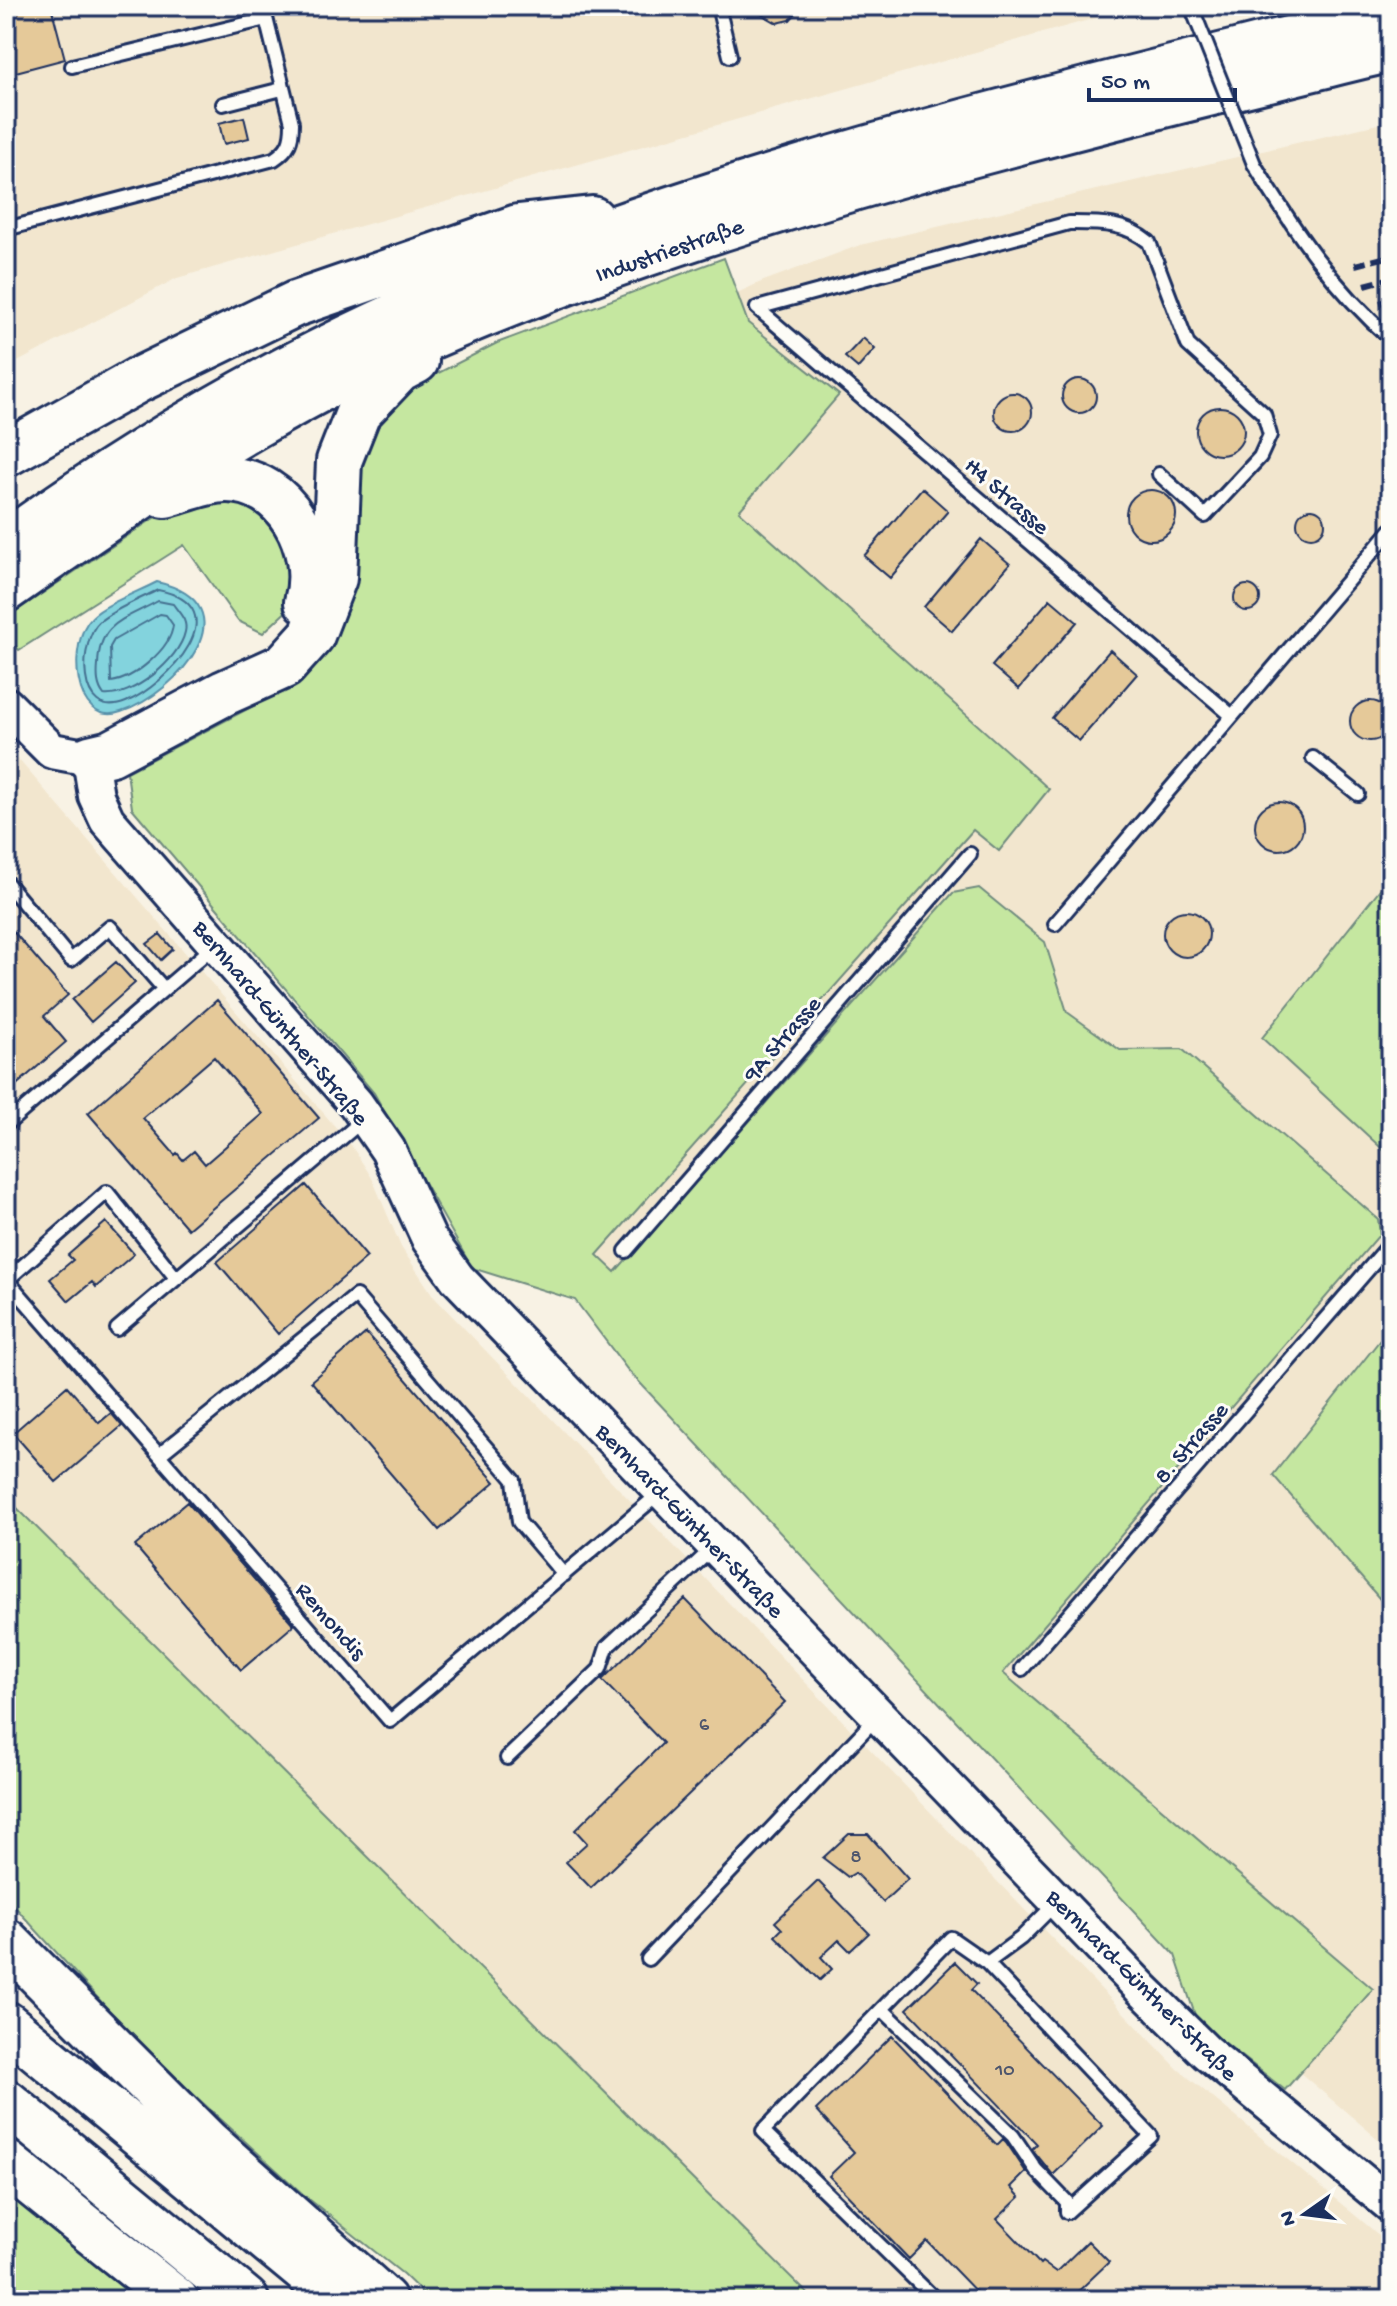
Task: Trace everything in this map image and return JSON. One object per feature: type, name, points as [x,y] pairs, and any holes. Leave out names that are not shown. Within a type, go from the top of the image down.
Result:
[{"type":"highway","name":"Industriestraße","points":[[6,543],[67,499],[182,428],[345,340],[502,270],[658,212],[914,136],[1391,13]]},
{"type":"highway","name":"Industriestraße","points":[[6,589],[124,506],[284,409],[397,352],[548,290],[797,205],[1183,100],[1391,49]]},
{"type":"highway","points":[[6,454],[138,380],[295,304],[518,227],[658,212]]},
{"type":"highway","points":[[90,758],[111,753],[224,693],[284,666],[312,635],[334,578],[339,461],[358,413],[399,370],[548,290]]},
{"type":"highway","points":[[124,506],[226,480],[265,490],[299,523],[311,566],[310,591],[302,621],[270,655],[224,693]]},
{"type":"highway","points":[[6,1941],[208,2143]]},
{"type":"highway","points":[[6,1982],[208,2143],[384,2300]]},
{"type":"highway","points":[[6,2024],[340,2300]]},
{"type":"highway","points":[[6,2102],[246,2300]]},
{"type":"highway","points":[[6,2165],[176,2300]]},
{"type":"street","points":[[6,705],[52,751],[90,758]]},
{"type":"street","name":"Bernhard-Günther-Straße","points":[[90,758],[96,796],[107,820],[365,1118],[388,1150],[429,1239],[457,1278],[1206,2052],[1391,2205]]},
{"type":"lane","points":[[718,6],[730,56]]},
{"type":"lane","points":[[1191,6],[1254,164],[1299,239],[1360,311],[1391,339]]},
{"type":"lane","points":[[6,229],[274,159],[287,151],[292,139],[264,12],[72,66]]},
{"type":"lane","points":[[223,104],[282,89]]},
{"type":"lane","name":"H4 Strasse","points":[[1159,474],[1205,516],[1260,457],[1270,435],[1264,414],[1188,345],[1149,242],[1136,231],[1109,223],[1069,223],[757,308],[1231,715]]},
{"type":"lane","points":[[1055,924],[1391,530]]},
{"type":"lane","points":[[1313,758],[1358,794]]},
{"type":"lane","name":"9A Strasse","points":[[626,1251],[970,854]]},
{"type":"lane","points":[[6,882],[71,960],[110,927],[164,989]]},
{"type":"lane","points":[[6,1125],[217,944]]},
{"type":"lane","points":[[117,1329],[365,1118]]},
{"type":"lane","name":"Remondis","points":[[176,1278],[107,1192],[6,1279],[390,1721],[663,1491]]},
{"type":"lane","name":"8. Strasse","points":[[1022,1669],[1391,1243]]},
{"type":"lane","points":[[159,1455],[356,1296],[514,1480],[519,1522],[564,1575]]},
{"type":"lane","points":[[507,1758],[600,1669],[607,1647],[716,1546]]},
{"type":"lane","points":[[648,1959],[879,1715]]},
{"type":"lane","points":[[987,1963],[1021,1938],[1058,1901]]},
{"type":"lane","points":[[882,2009],[1013,2136],[1036,2170],[1067,2202],[1067,2212],[1151,2136],[987,1963],[951,1938],[763,2131],[936,2300]]},
{"type":"shaded area","points":[[6,6],[1138,6],[177,278],[6,368]]},
{"type":"shaded area","points":[[1391,121],[1391,2150],[1233,2016],[627,1369],[343,988],[446,426],[761,282],[860,245]]},
{"type":"shaded area","points":[[6,745],[351,1145],[372,1178],[401,1247],[434,1297],[1178,2069],[1391,2245],[1391,2300],[814,2300],[6,1497]]},
{"type":"green space","points":[[724,258],[748,323],[839,395],[739,511],[1049,789],[999,851],[973,830],[597,1255],[615,1272],[953,893],[979,888],[1045,942],[1067,1012],[1120,1050],[1182,1049],[1378,1219],[1380,1234],[1003,1673],[1373,1989],[1285,2090],[1197,2021],[1175,1955],[627,1369],[575,1300],[472,1268],[374,1093],[132,808],[127,772],[284,690],[342,623],[363,444],[399,393],[497,343]]},
{"type":"green space","points":[[213,495],[265,512],[294,559],[293,605],[263,633],[238,621],[184,545],[19,650],[6,637],[6,618],[154,518]]},
{"type":"green space","points":[[1391,875],[1391,1157],[1262,1038]]},
{"type":"green space","points":[[1391,1326],[1391,1612],[1273,1475]]},
{"type":"green space","points":[[6,1497],[814,2300],[430,2300],[403,2274],[305,2196],[146,2051],[6,1897]]},
{"type":"green space","points":[[6,2185],[176,2300],[6,2300]]},
{"type":"water","points":[[157,582],[186,593],[200,609],[203,628],[197,648],[183,669],[164,687],[143,702],[121,712],[105,714],[92,708],[79,680],[77,662],[84,629],[92,617],[105,607]]},
{"type":"building","points":[[6,6],[51,6],[65,59],[12,73],[6,51]]},
{"type":"building","points":[[747,6],[802,6],[790,20],[777,23]]},
{"type":"building","points":[[244,117],[249,138],[224,144],[219,123]]},
{"type":"building","points":[[863,338],[875,349],[858,368],[845,357]]},
{"type":"building","points":[[1079,379],[1091,384],[1096,396],[1091,408],[1079,413],[1067,408],[1062,396],[1067,384]]},
{"type":"building","points":[[1013,393],[1026,399],[1032,412],[1026,425],[1013,431],[1000,425],[994,412],[1000,399]]},
{"type":"building","points":[[1220,407],[1237,414],[1244,431],[1237,448],[1220,455],[1203,448],[1196,431],[1203,414]]},
{"type":"building","points":[[922,488],[948,511],[890,578],[864,556]]},
{"type":"building","points":[[1151,490],[1169,497],[1176,515],[1169,533],[1151,540],[1133,533],[1126,515],[1133,497]]},
{"type":"building","points":[[1311,509],[1321,513],[1325,523],[1321,533],[1311,537],[1301,533],[1297,523],[1301,513]]},
{"type":"building","points":[[981,539],[1010,564],[952,631],[924,607]]},
{"type":"building","points":[[1247,585],[1257,588],[1260,598],[1257,608],[1247,611],[1237,608],[1234,598],[1237,588]]},
{"type":"building","points":[[1050,599],[1077,622],[1019,689],[992,666]]},
{"type":"building","points":[[1110,650],[1137,674],[1079,741],[1052,718]]},
{"type":"building","points":[[1370,701],[1384,707],[1390,721],[1384,735],[1370,741],[1356,735],[1350,721],[1356,707]]},
{"type":"building","points":[[1279,802],[1296,809],[1303,826],[1296,843],[1279,850],[1262,843],[1255,826],[1262,809]]},
{"type":"building","points":[[1186,911],[1203,917],[1209,934],[1203,951],[1186,957],[1169,951],[1163,934],[1169,917]]},
{"type":"building","points":[[6,923],[68,995],[44,1016],[66,1042],[6,1094]]},
{"type":"building","points":[[160,934],[173,949],[161,960],[147,944]]},
{"type":"building","points":[[116,962],[135,983],[91,1022],[72,1000]]},
{"type":"building","points":[[217,1000],[319,1118],[188,1229],[88,1113]],"holes":[[[214,1057],[263,1114],[205,1164],[194,1151],[183,1160],[177,1153],[175,1155],[143,1118]]]},
{"type":"building","points":[[306,1185],[367,1257],[278,1334],[217,1262]]},
{"type":"building","points":[[106,1222],[134,1254],[96,1287],[92,1282],[69,1301],[50,1279],[73,1260],[68,1255]]},
{"type":"building","points":[[366,1333],[495,1482],[439,1530],[311,1381]]},
{"type":"building","points":[[67,1386],[99,1423],[111,1413],[122,1426],[56,1482],[13,1433]]},
{"type":"building","points":[[187,1502],[294,1625],[241,1670],[135,1546]]},
{"type":"building","points":[[685,1599],[785,1702],[591,1888],[566,1862],[587,1843],[575,1830],[663,1743],[602,1680]]},
{"type":"building","points":[[849,1834],[868,1834],[908,1879],[883,1902],[855,1873],[848,1877],[823,1858]]},
{"type":"building","points":[[818,1881],[869,1933],[850,1951],[839,1940],[821,1957],[832,1969],[820,1980],[775,1936],[782,1929],[775,1922]]},
{"type":"building","points":[[955,1962],[977,1984],[971,1990],[1103,2126],[1053,2175],[1032,2149],[1037,2144],[907,2009]]},
{"type":"building","points":[[892,2036],[997,2145],[1003,2139],[1006,2142],[1026,2172],[1011,2187],[1020,2197],[997,2219],[1040,2264],[1042,2262],[1056,2272],[1088,2241],[1109,2262],[1069,2300],[984,2300],[927,2241],[909,2259],[829,2176],[854,2152],[816,2110]]},
{"type":"railway","points":[[1355,265],[1391,256]]},
{"type":"railway","points":[[1365,285],[1391,278]]},
{"type":"railway","points":[[1380,303],[1391,300]]}]
